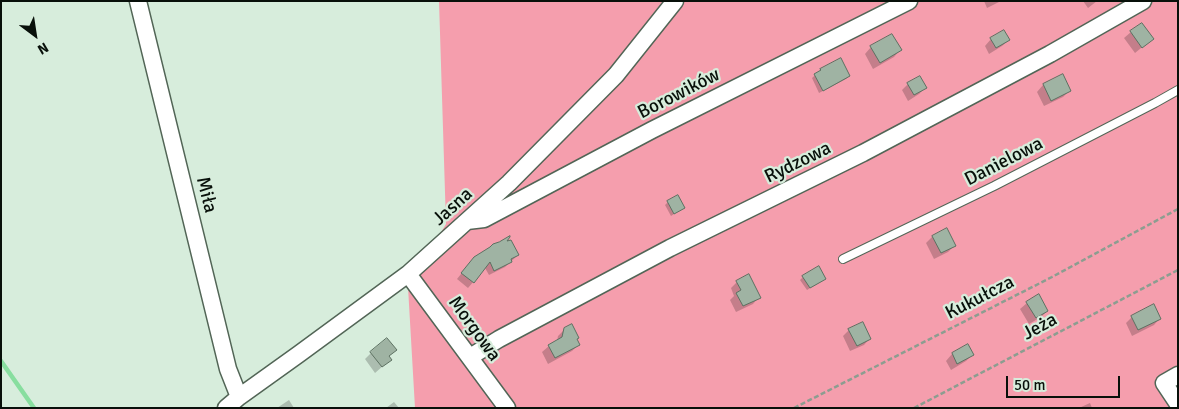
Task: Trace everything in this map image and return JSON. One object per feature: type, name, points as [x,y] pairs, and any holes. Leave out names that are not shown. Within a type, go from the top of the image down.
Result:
[{"type":"street","name":"Miła","points":[[138,1],[228,369],[232,402]]},
{"type":"street","name":"Jasna","points":[[232,402],[408,274],[466,222],[509,183],[616,75],[675,1]]},
{"type":"street","name":"Borowików","points":[[466,222],[484,219],[652,130],[909,1]]},
{"type":"street","name":"Rydzowa","points":[[470,357],[670,248],[863,153],[1050,54],[1143,1]]},
{"type":"street","name":"Morgowa","points":[[408,274],[507,408]]},
{"type":"street","points":[[1171,379],[1178,404]]},
{"type":"lane","name":"Danielowa","points":[[843,260],[994,186],[1178,90]]},
{"type":"path","name":"Kukułcza","points":[[794,408],[1034,286],[1178,209]]},
{"type":"path","name":"Jeża","points":[[914,408],[1178,270]]},
{"type":"shaded area","points":[[439,1],[1178,1],[1178,408],[415,408],[408,287],[446,224]]},
{"type":"building","points":[[1142,23],[1154,39],[1142,48],[1130,31]]},
{"type":"building","points":[[1004,30],[1010,40],[996,48],[990,38]]},
{"type":"building","points":[[892,34],[902,50],[880,63],[870,46]]},
{"type":"building","points":[[841,58],[850,76],[823,91],[814,74]]},
{"type":"building","points":[[1063,74],[1071,91],[1051,101],[1043,84]]},
{"type":"building","points":[[920,76],[927,88],[914,95],[907,83]]},
{"type":"building","points":[[678,195],[685,208],[674,214],[667,201]]},
{"type":"building","points":[[947,228],[956,246],[941,253],[932,236]]},
{"type":"building","points":[[510,236],[507,241],[511,240],[519,255],[511,259],[512,262],[494,271],[490,262],[474,283],[461,273],[474,257],[493,244]]},
{"type":"building","points":[[819,266],[826,279],[810,288],[802,276]]},
{"type":"building","points":[[749,274],[761,298],[743,306],[736,293],[741,290],[736,281]]},
{"type":"building","points":[[1039,294],[1048,311],[1036,318],[1026,302]]},
{"type":"building","points":[[1154,304],[1161,319],[1138,330],[1131,316]]},
{"type":"building","points":[[863,322],[871,339],[857,346],[848,329]]},
{"type":"building","points":[[572,324],[579,338],[577,339],[580,345],[555,358],[548,345],[562,337],[564,328]]},
{"type":"building","points":[[387,338],[397,350],[389,356],[392,360],[382,367],[370,352]]},
{"type":"building","points":[[968,344],[974,355],[957,364],[952,353]]},
{"type":"waterway","points":[[1,361],[34,408]]}]
